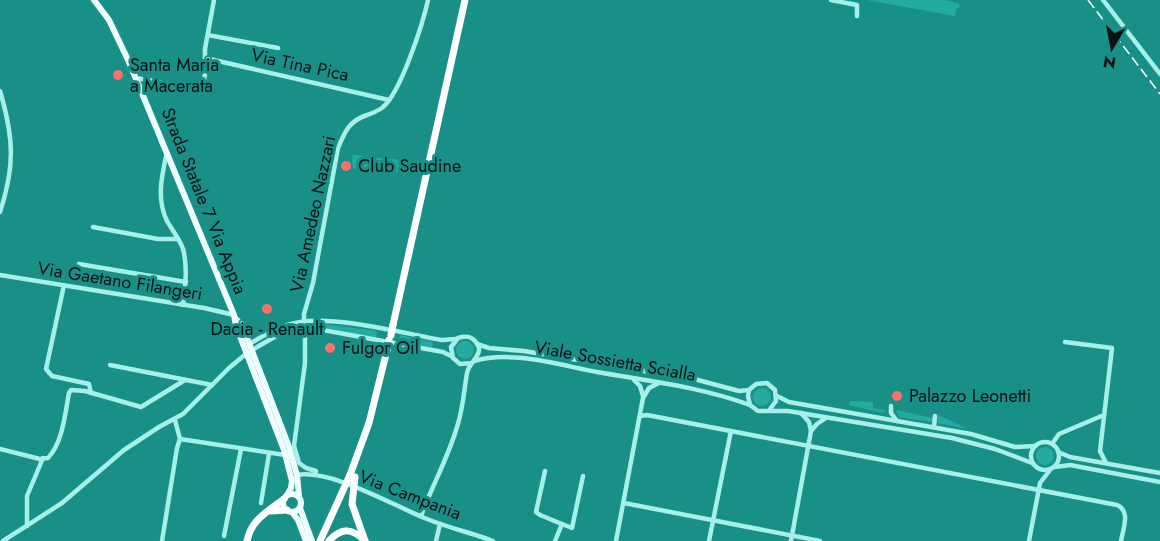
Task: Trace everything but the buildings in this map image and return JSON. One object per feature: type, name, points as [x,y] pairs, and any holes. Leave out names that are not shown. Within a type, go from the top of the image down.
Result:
[{"type":"highway","points":[[320,541],[352,476],[387,350],[465,0]]},
{"type":"highway","points":[[352,476],[352,504],[365,541]]},
{"type":"highway","points":[[247,541],[250,529],[263,514],[285,497]]},
{"type":"highway","points":[[263,514],[289,511]]},
{"type":"highway","points":[[329,541],[336,533],[351,531],[365,541]]},
{"type":"main road","name":"Strada Statale 7 Via Appia","points":[[94,0],[109,20],[136,78],[235,317],[236,326],[248,348],[286,439],[297,475],[299,496],[302,502],[300,508],[312,541]]},
{"type":"main road","name":"Strada Statale 7 Via Appia","points":[[248,348],[292,481],[283,504],[297,520],[306,541]]},
{"type":"main road","points":[[285,497],[293,494],[299,496]]},
{"type":"main road","points":[[289,511],[300,508]]},
{"type":"street","points":[[136,78],[198,89],[201,87],[204,81],[205,58],[214,0]]},
{"type":"street","points":[[389,100],[400,80],[428,0]]},
{"type":"street","points":[[831,0],[857,5],[857,16]]},
{"type":"street","points":[[1103,0],[1160,74]]},
{"type":"street","points":[[208,35],[278,48]]},
{"type":"street","name":"Via Tina Pica","points":[[205,58],[389,100]]},
{"type":"street","points":[[0,92],[9,129],[12,160],[7,190],[0,212]]},
{"type":"street","name":"Via Amedeo Nazzari","points":[[304,322],[338,148],[351,122],[383,107],[389,100]]},
{"type":"street","points":[[167,152],[161,180],[160,200],[166,219],[184,253],[186,282],[183,305]]},
{"type":"street","points":[[93,227],[158,239],[178,239]]},
{"type":"street","points":[[79,264],[186,282]]},
{"type":"street","name":"Via Gaetano Filangeri","points":[[0,275],[183,305],[235,317]]},
{"type":"street","points":[[64,285],[46,369],[52,375],[89,384],[93,394]]},
{"type":"street","name":"Viale Sossietta Scialla","points":[[248,348],[275,330],[304,322],[336,322],[442,340],[466,336],[472,338],[477,344],[489,348],[524,351],[698,380],[739,391],[749,390],[756,384],[764,383],[772,386],[777,396],[789,402],[934,427],[983,437],[1015,447],[1035,446],[1043,442],[1052,444]]},
{"type":"street","points":[[3,541],[62,503],[124,450],[159,427],[175,420],[192,406],[248,348],[278,335],[305,329],[335,332],[443,352],[460,364],[466,375]]},
{"type":"street","name":"Via Campania","points":[[305,329],[305,363],[294,450],[299,463],[316,471],[315,475]]},
{"type":"street","points":[[451,356],[450,347],[456,339]]},
{"type":"street","points":[[1065,342],[1112,348],[1100,451],[1092,461]]},
{"type":"street","points":[[421,516],[430,489],[447,457],[458,425],[464,403],[466,375],[479,352],[477,344]]},
{"type":"street","name":"Viale Sossietta Scialla","points":[[460,364],[488,358],[514,358],[711,392],[750,405],[758,411],[800,412],[960,440],[994,449],[1044,471],[1070,465],[1160,482]]},
{"type":"street","points":[[110,365],[212,385]]},
{"type":"street","points":[[631,378],[640,386],[643,398]]},
{"type":"street","points":[[0,449],[48,458],[53,453],[63,425],[71,390],[75,389],[141,407],[185,380]]},
{"type":"street","points":[[616,541],[643,398],[649,388],[659,383]]},
{"type":"street","points":[[749,390],[750,405]]},
{"type":"street","points":[[770,410],[777,396]]},
{"type":"street","points":[[881,418],[887,415],[891,408],[892,416],[897,421]]},
{"type":"street","points":[[791,538],[811,431],[809,422],[800,412]]},
{"type":"street","points":[[640,416],[647,415],[731,430],[1121,506],[1125,513],[1121,541]]},
{"type":"street","points":[[1104,415],[1059,434],[1052,444],[1058,452],[1066,456],[1160,473]]},
{"type":"street","points":[[811,431],[827,417]]},
{"type":"street","points":[[934,427],[935,417]]},
{"type":"street","points":[[162,541],[180,439],[175,420]]},
{"type":"street","points":[[709,541],[731,430]]},
{"type":"street","points":[[286,439],[296,436]]},
{"type":"street","points":[[180,439],[285,455]]},
{"type":"street","points":[[1029,541],[1040,483],[1030,454],[1035,446]]},
{"type":"street","points":[[224,536],[241,448]]},
{"type":"street","points":[[1100,451],[1106,463]]},
{"type":"street","points":[[1040,483],[1059,460],[1058,452]]},
{"type":"street","points":[[261,503],[269,454]]},
{"type":"street","points":[[27,526],[27,496],[43,458]]},
{"type":"street","points":[[545,471],[536,512],[572,528],[583,476]]},
{"type":"street","name":"Via Campania","points":[[297,475],[315,475],[369,491],[440,524],[493,541]]},
{"type":"street","points":[[624,503],[791,538],[820,541]]},
{"type":"street","points":[[436,541],[440,524]]},
{"type":"street","points":[[555,541],[562,524]]},
{"type":"green space","points":[[867,0],[944,0],[958,3],[960,7],[956,9],[955,16]]},
{"type":"green space","points":[[353,155],[401,160],[400,172],[377,171],[377,159],[375,170],[351,168]]},
{"type":"green space","points":[[323,324],[377,331],[376,338],[308,326]]},
{"type":"green space","points":[[400,335],[433,342],[432,348],[399,341]]},
{"type":"green space","points":[[461,341],[469,341],[474,346],[472,357],[461,359],[456,354],[456,346]]},
{"type":"green space","points":[[762,388],[768,391],[771,397],[768,403],[762,406],[756,403],[753,397],[756,391]]},
{"type":"green space","points":[[850,401],[873,402],[873,408],[886,410],[883,413],[849,405]]},
{"type":"green space","points":[[896,410],[933,418],[933,422],[899,417]]},
{"type":"green space","points":[[938,415],[969,429],[937,423]]},
{"type":"green space","points":[[1045,447],[1051,450],[1054,456],[1051,462],[1045,465],[1039,462],[1036,456],[1039,450]]},
{"type":"railway","points":[[1088,0],[1160,94]]},
{"type":"place","name":"Santa Maria a Macerata","points":[[118,75]]},
{"type":"place","name":"Club Saudine","points":[[346,166]]},
{"type":"place","name":"Dacia - Renault","points":[[267,309]]},
{"type":"place","name":"Fulgor Oil","points":[[330,348]]},
{"type":"place","name":"Palazzo Leonetti","points":[[897,396]]}]
